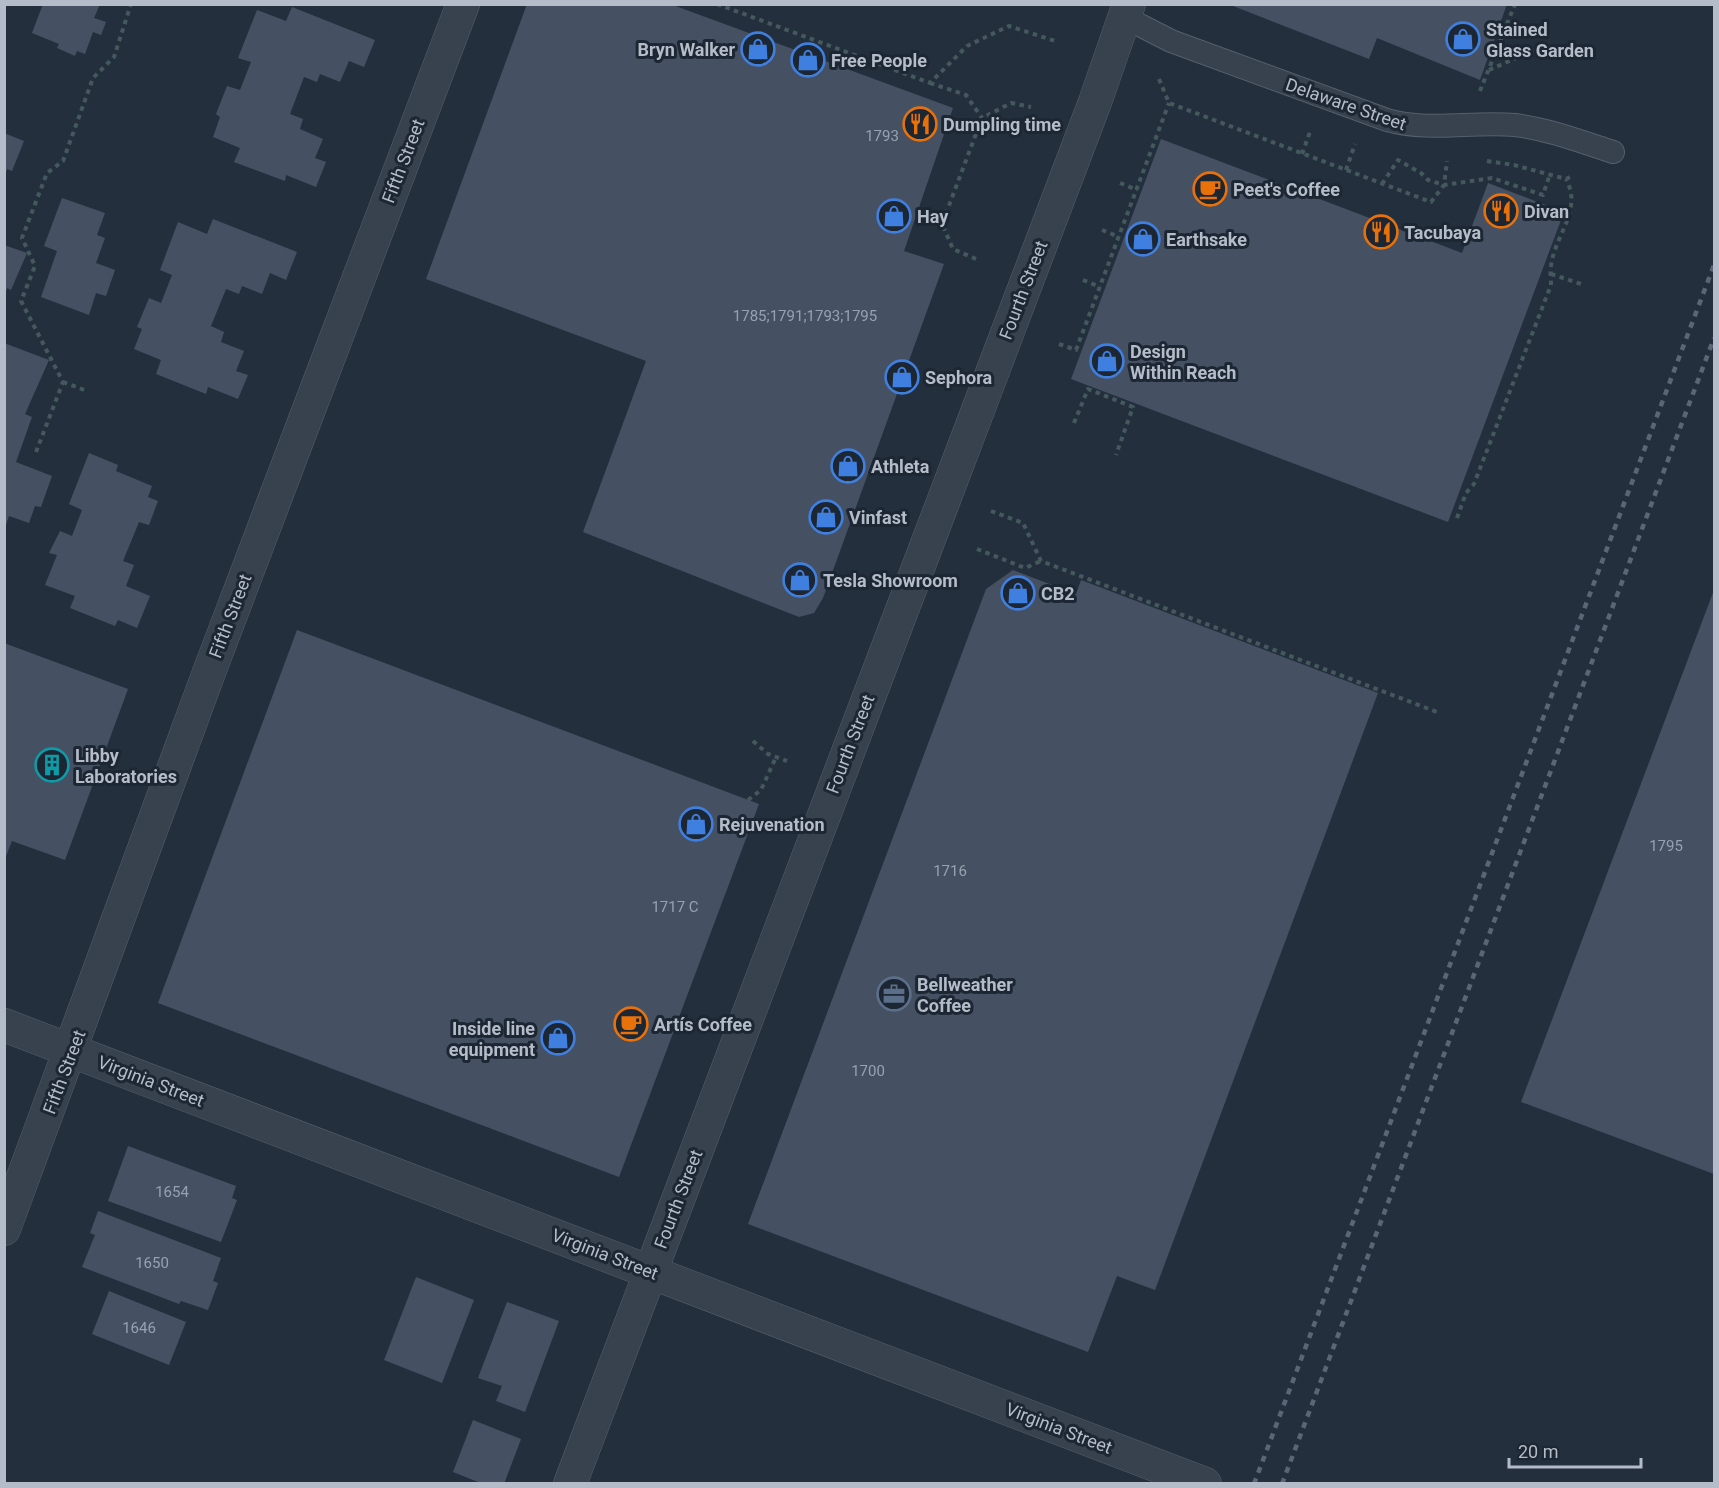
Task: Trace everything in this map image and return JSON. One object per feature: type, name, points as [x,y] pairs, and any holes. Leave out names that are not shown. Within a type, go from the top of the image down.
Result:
[{"type":"street","name":"Fifth Street","points":[[4,1230],[72,1052],[212,664],[463,4]]},
{"type":"street","name":"Fourth Street","points":[[570,1484],[1095,102],[1127,11]]},
{"type":"street","name":"Virginia Street","points":[[4,1025],[418,1181],[1205,1484]]},
{"type":"lane","name":"Delaware Street","points":[[1127,11],[1171,41],[1398,124],[1410,127],[1477,124],[1517,126],[1613,152]]},
{"type":"path","points":[[87,391],[63,382],[21,301],[35,266],[22,238],[47,173],[63,161],[93,78],[114,57],[131,4]]},
{"type":"path","points":[[717,4],[966,95],[982,118]]},
{"type":"path","points":[[1470,92],[1481,90],[1515,4]]},
{"type":"path","points":[[930,83],[966,46],[1009,26],[1055,41]]},
{"type":"path","points":[[1489,70],[1548,44]]},
{"type":"path","points":[[976,259],[953,249],[942,224],[982,118],[1011,103],[1031,107]]},
{"type":"path","points":[[1059,344],[1076,350],[1169,104]]},
{"type":"path","points":[[1302,154],[1306,142]]},
{"type":"path","points":[[1346,170],[1350,158]]},
{"type":"path","points":[[1382,184],[1398,160],[1421,173],[1428,180],[1444,185],[1492,178],[1543,195],[1550,174]]},
{"type":"path","points":[[1457,518],[1466,494],[1474,484],[1551,285],[1551,265],[1573,206],[1572,191],[1566,179]]},
{"type":"path","points":[[1120,183],[1137,190]]},
{"type":"path","points":[[1102,230],[1119,237]]},
{"type":"path","points":[[1551,274],[1584,285]]},
{"type":"path","points":[[1083,280],[1100,287]]},
{"type":"path","points":[[36,452],[63,382]]},
{"type":"path","points":[[1074,423],[1088,389],[1134,406],[1116,455]]},
{"type":"path","points":[[991,511],[1023,523],[1041,561],[1437,712]]},
{"type":"path","points":[[977,549],[1025,568],[1041,561]]},
{"type":"path","points":[[753,741],[776,757],[787,761]]},
{"type":"path","points":[[748,800],[761,790],[776,757]]},
{"type":"building","points":[[43,4],[100,4],[94,18],[106,22],[101,35],[93,32],[85,54],[77,51],[75,56],[57,48],[59,44],[32,33]]},
{"type":"building","points":[[527,4],[670,4],[953,108],[904,251],[944,264],[823,598],[814,613],[799,617],[583,532],[646,361],[426,279]]},
{"type":"building","points":[[1228,4],[1507,4],[1480,80],[1377,38],[1369,59]]},
{"type":"building","points":[[292,7],[375,40],[364,67],[349,61],[340,82],[320,74],[317,82],[304,77],[290,114],[303,119],[300,129],[323,139],[315,158],[326,162],[316,187],[286,175],[285,181],[234,162],[240,148],[213,137],[220,117],[216,114],[227,86],[240,90],[251,62],[238,58],[257,10],[286,21]]},
{"type":"building","points":[[4,133],[24,141],[12,171],[7,169],[5,176]]},
{"type":"building","points":[[1161,139],[1462,253],[1488,183],[1564,212],[1448,522],[1071,379]]},
{"type":"building","points":[[62,198],[105,213],[97,235],[105,238],[96,263],[115,270],[106,296],[96,293],[89,315],[41,297],[57,251],[44,246]]},
{"type":"building","points":[[213,219],[297,252],[286,280],[270,273],[262,294],[242,286],[239,294],[226,289],[211,326],[224,332],[221,342],[244,351],[236,371],[248,375],[238,399],[208,387],[206,394],[156,374],[161,360],[134,349],[142,329],[137,327],[149,298],[161,303],[172,275],[160,270],[178,222],[207,234]]},
{"type":"building","points":[[4,245],[27,253],[11,290],[7,288],[5,295]]},
{"type":"building","points":[[4,343],[49,360],[25,414],[32,417],[16,462],[52,476],[41,507],[35,506],[29,523],[9,516],[5,528]]},
{"type":"building","points":[[89,453],[118,465],[116,471],[152,486],[148,497],[158,501],[149,525],[139,522],[123,561],[134,565],[126,586],[150,596],[137,628],[118,620],[115,626],[70,608],[75,596],[45,585],[57,555],[49,553],[60,531],[72,536],[82,510],[69,504]]},
{"type":"building","points":[[1013,570],[1076,594],[1081,580],[1378,693],[1155,1290],[1117,1276],[1088,1352],[748,1224],[986,589]]},
{"type":"building","points":[[1714,590],[1714,1174],[1521,1102]]},
{"type":"building","points":[[297,630],[759,804],[619,1177],[158,1003]]},
{"type":"building","name":"Libby Laboratories","points":[[4,643],[128,689],[65,860],[12,841],[4,861]]},
{"type":"building","points":[[128,1146],[236,1186],[232,1198],[237,1200],[221,1242],[108,1201]]},
{"type":"building","points":[[98,1211],[221,1258],[213,1281],[218,1283],[208,1310],[181,1301],[179,1304],[82,1267],[95,1235],[90,1233]]},
{"type":"building","points":[[416,1277],[474,1300],[442,1383],[384,1360]]},
{"type":"building","points":[[109,1291],[186,1322],[169,1365],[92,1334]]},
{"type":"building","points":[[507,1302],[559,1321],[525,1412],[496,1401],[502,1386],[478,1378]]},
{"type":"building","points":[[473,1420],[521,1439],[504,1484],[483,1484],[453,1472]]},
{"type":"railway","points":[[1254,1484],[1714,265]]},
{"type":"railway","points":[[1282,1484],[1714,338]]},
{"type":"place","name":"Stained Glass Garden","points":[[1463,39]]},
{"type":"place","name":"Bryn Walker","points":[[758,49]]},
{"type":"place","name":"Free People","points":[[808,60]]},
{"type":"place","name":"Dumpling time","points":[[920,124]]},
{"type":"place","name":"Peet's Coffee","points":[[1210,189]]},
{"type":"place","name":"Divan","points":[[1501,211]]},
{"type":"place","name":"Hay","points":[[894,216]]},
{"type":"place","name":"Tacubaya","points":[[1381,232]]},
{"type":"place","name":"Earthsake","points":[[1143,239]]},
{"type":"place","name":"Design Within Reach","points":[[1107,361]]},
{"type":"place","name":"Sephora","points":[[902,377]]},
{"type":"place","name":"Athleta","points":[[848,466]]},
{"type":"place","name":"Vinfast","points":[[826,517]]},
{"type":"place","name":"Tesla Showroom","points":[[800,580]]},
{"type":"place","name":"CB2","points":[[1018,593]]},
{"type":"place","name":"Libby Laboratories","points":[[52,765]]},
{"type":"place","name":"Rejuvenation","points":[[696,824]]},
{"type":"place","name":"Bellweather Coffee","points":[[894,994]]},
{"type":"place","name":"Artís Coffee","points":[[631,1024]]},
{"type":"place","name":"Inside line equipment","points":[[558,1038]]}]
